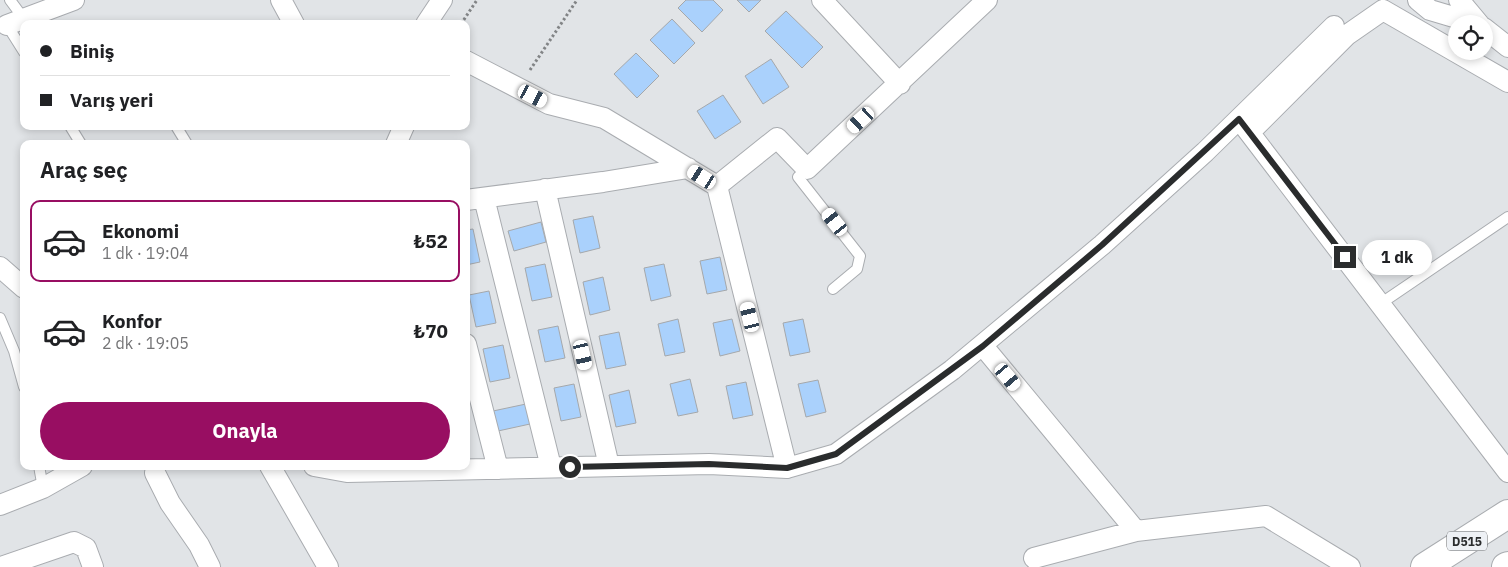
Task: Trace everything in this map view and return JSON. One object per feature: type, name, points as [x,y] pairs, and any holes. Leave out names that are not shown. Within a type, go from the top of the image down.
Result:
[{"type":"highway","name":"D515","points":[[1426,567],[1508,514]]},
{"type":"street","points":[[20,20],[74,0]]},
{"type":"street","points":[[282,0],[292,20]]},
{"type":"street","points":[[429,20],[442,0]]},
{"type":"street","points":[[822,0],[900,84]]},
{"type":"street","points":[[716,186],[777,138],[808,169],[987,0]]},
{"type":"street","points":[[1418,0],[1430,10],[1448,15]]},
{"type":"street","points":[[1459,0],[1471,15]]},
{"type":"street","points":[[470,469],[709,464],[787,468],[836,454],[983,346],[1244,126],[1347,35],[1383,10],[1508,82]]},
{"type":"street","points":[[15,22],[20,20]]},
{"type":"street","points":[[1244,126],[1334,26]]},
{"type":"street","points":[[1493,35],[1508,47]]},
{"type":"street","points":[[470,63],[549,104],[604,118],[716,186],[787,468]]},
{"type":"street","points":[[1244,126],[1508,472]]},
{"type":"street","points":[[551,467],[475,199],[603,182],[688,168]]},
{"type":"street","points":[[545,189],[609,466]]},
{"type":"street","points":[[0,267],[20,284]]},
{"type":"street","points":[[983,346],[1136,531]]},
{"type":"street","points":[[470,360],[498,469]]},
{"type":"street","points":[[0,505],[43,488],[75,470]]},
{"type":"street","points":[[272,470],[328,567]]},
{"type":"street","points":[[336,470],[347,472],[391,470]]},
{"type":"street","points":[[155,473],[170,503],[199,545],[210,567]]},
{"type":"street","points":[[1034,558],[1136,531],[1266,516],[1350,567]]},
{"type":"street","points":[[1,567],[74,542],[86,548],[93,567]]},
{"type":"lane","points":[[10,0],[20,39]]},
{"type":"lane","points":[[808,169],[798,177],[860,256],[857,269],[833,289]]},
{"type":"lane","points":[[1380,304],[1508,217]]},
{"type":"lane","points":[[0,318],[14,351],[20,373]]},
{"type":"lane","points":[[40,470],[43,488]]},
{"type":"path","points":[[464,20],[477,0]]},
{"type":"path","points":[[518,88],[577,0]]},
{"type":"building","points":[[686,0],[713,0],[723,10],[702,32],[678,8]]},
{"type":"building","points":[[737,0],[761,0],[749,12]]},
{"type":"building","points":[[786,11],[823,47],[802,68],[765,31]]},
{"type":"building","points":[[672,19],[695,43],[674,64],[650,40]]},
{"type":"building","points":[[636,53],[659,76],[637,98],[614,74]]},
{"type":"building","points":[[771,59],[789,87],[763,104],[745,76]]},
{"type":"building","points":[[723,95],[741,122],[715,139],[697,111]]},
{"type":"building","points":[[593,216],[600,248],[580,253],[573,220]]},
{"type":"building","points":[[541,222],[546,242],[514,251],[508,231]]},
{"type":"building","points":[[470,229],[473,229],[480,262],[470,264]]},
{"type":"building","points":[[720,257],[727,290],[707,294],[700,261]]},
{"type":"building","points":[[545,264],[552,297],[532,301],[525,268]]},
{"type":"building","points":[[664,264],[671,296],[651,301],[644,268]]},
{"type":"building","points":[[603,277],[610,310],[590,315],[583,282]]},
{"type":"building","points":[[489,291],[496,323],[476,327],[470,295]]},
{"type":"building","points":[[678,319],[685,352],[665,356],[658,324]]},
{"type":"building","points":[[732,319],[740,351],[720,356],[713,323]]},
{"type":"building","points":[[803,319],[810,352],[790,356],[783,323]]},
{"type":"building","points":[[558,326],[565,358],[545,362],[538,330]]},
{"type":"building","points":[[619,332],[626,365],[606,369],[599,336]]},
{"type":"building","points":[[503,345],[510,378],[490,382],[483,349]]},
{"type":"building","points":[[690,379],[698,412],[678,416],[670,384]]},
{"type":"building","points":[[818,380],[826,412],[806,417],[798,384]]},
{"type":"building","points":[[746,382],[753,415],[733,419],[726,386]]},
{"type":"building","points":[[574,384],[581,417],[561,421],[554,388]]},
{"type":"building","points":[[629,390],[636,423],[616,427],[609,395]]},
{"type":"building","points":[[526,404],[530,424],[498,431],[493,411]]},
{"type":"route","points":[[570,467],[709,464],[787,468],[836,454],[983,346],[1102,245],[1206,152],[1239,119],[1345,257]]}]
